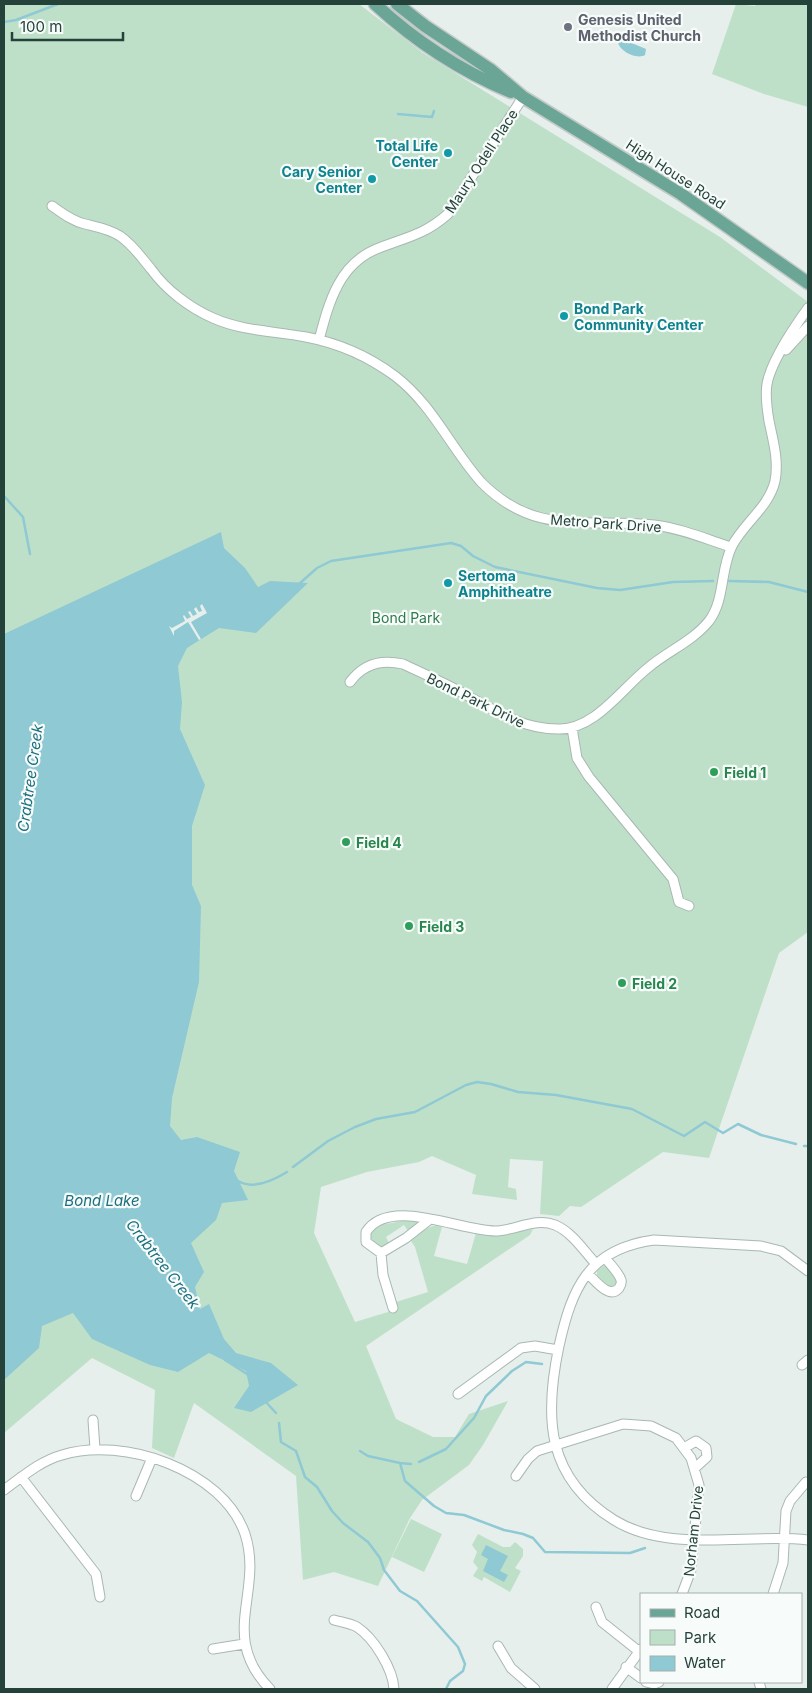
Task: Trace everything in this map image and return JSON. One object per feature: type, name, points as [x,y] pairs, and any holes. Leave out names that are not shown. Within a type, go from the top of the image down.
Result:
[{"type":"main road","name":"High House Road","points":[[375,4],[396,23],[428,46],[485,81],[523,97]]},
{"type":"main road","name":"High House Road","points":[[397,4],[425,26],[491,70],[523,97],[689,200],[808,282]]},
{"type":"street","name":"Maury Odell Place","points":[[319,340],[328,305],[346,271],[362,256],[380,247],[413,238],[432,228],[448,214],[523,97]]},
{"type":"street","name":"Metro Park Drive","points":[[52,206],[66,216],[84,224],[104,228],[120,236],[143,258],[160,280],[186,303],[212,318],[244,328],[319,340],[342,347],[370,360],[403,383],[429,409],[480,482],[516,508],[537,517],[565,523],[654,525],[686,532],[731,548]]},
{"type":"street","points":[[689,906],[679,902],[673,879],[588,777],[577,758],[572,728],[599,712],[650,666],[696,634],[716,609],[731,548],[764,504],[775,480],[775,452],[766,394],[770,371],[808,308]]},
{"type":"street","points":[[779,357],[808,326]]},
{"type":"street","name":"Bond Park Drive","points":[[350,682],[358,672],[374,663],[394,662],[460,692],[516,722],[544,728],[572,728]]},
{"type":"street","points":[[393,1308],[383,1275],[381,1253],[366,1242],[366,1232],[375,1221],[398,1215],[489,1231],[551,1224],[570,1236],[596,1264]]},
{"type":"street","points":[[381,1253],[406,1238],[429,1220]]},
{"type":"street","points":[[808,1271],[790,1256],[773,1249],[669,1240],[639,1242],[626,1246],[596,1264],[579,1285],[568,1308],[558,1350],[550,1402],[556,1444],[566,1469],[582,1492],[604,1513],[626,1526],[647,1534],[668,1538],[808,1540]]},
{"type":"street","points":[[588,1274],[608,1292],[614,1292],[619,1288],[621,1279],[605,1258]]},
{"type":"street","points":[[458,1394],[521,1348],[540,1346],[558,1350]]},
{"type":"street","points":[[93,1420],[95,1449]]},
{"type":"street","name":"Norham Drive","points":[[516,1476],[533,1453],[612,1427],[641,1424],[666,1432],[684,1448],[696,1468],[699,1492],[691,1570],[682,1593]]},
{"type":"street","name":"Norham Drive","points":[[684,1448],[696,1442],[706,1448],[706,1457],[696,1468]]},
{"type":"street","points":[[4,1490],[50,1459],[95,1449],[127,1451],[152,1458],[207,1485],[225,1501],[238,1518],[245,1535],[250,1572],[244,1644],[256,1672],[270,1689]]},
{"type":"street","points":[[136,1496],[152,1458]]},
{"type":"street","points":[[21,1477],[96,1574],[100,1597]]},
{"type":"street","points":[[774,1593],[783,1563],[784,1516],[788,1506],[806,1482]]},
{"type":"street","points":[[596,1607],[602,1622],[640,1651],[626,1667],[612,1689]]},
{"type":"street","points":[[334,1620],[359,1629],[376,1648],[390,1670],[394,1689]]},
{"type":"street","points":[[214,1649],[244,1644]]},
{"type":"street","points":[[498,1646],[511,1668],[535,1689]]},
{"type":"street","points":[[626,1667],[640,1677]]},
{"type":"green space","name":"Bond Park","points":[[4,4],[359,4],[423,53],[720,237],[808,302],[808,932],[779,953],[709,1158],[663,1152],[581,1207],[570,1206],[559,1216],[540,1214],[543,1161],[510,1159],[508,1187],[516,1189],[517,1200],[472,1194],[476,1175],[432,1156],[419,1162],[367,1172],[321,1187],[314,1233],[355,1322],[398,1309],[396,1302],[428,1292],[415,1247],[411,1241],[428,1228],[432,1226],[442,1227],[434,1256],[467,1264],[476,1233],[503,1235],[533,1229],[530,1235],[366,1346],[396,1419],[433,1437],[455,1437],[469,1414],[508,1401],[483,1445],[469,1465],[422,1500],[410,1518],[378,1586],[334,1572],[303,1580],[296,1476],[194,1403],[174,1458],[152,1448],[155,1390],[92,1358],[4,1433]]},
{"type":"green space","points":[[736,4],[755,6],[756,4],[808,4],[808,107],[764,94],[712,74]]},
{"type":"green space","points":[[408,1220],[418,1222],[408,1231],[404,1225],[386,1237],[389,1243],[382,1248],[372,1241],[371,1233],[375,1226]]},
{"type":"green space","points":[[603,1266],[607,1266],[616,1278],[616,1285],[613,1288],[607,1288],[597,1275],[597,1271]]},
{"type":"green space","points":[[411,1519],[442,1534],[424,1572],[392,1557]]},
{"type":"green space","points":[[478,1534],[503,1547],[510,1547],[515,1542],[523,1549],[523,1556],[515,1568],[521,1571],[510,1592],[484,1577],[482,1581],[473,1576],[478,1568],[473,1562],[477,1552],[472,1545]]},
{"type":"water","points":[[622,39],[646,49],[645,55],[633,55],[622,49],[618,42]]},
{"type":"water","name":"Bond Lake","points":[[221,532],[224,548],[245,568],[258,587],[270,581],[308,583],[256,633],[219,628],[187,648],[178,666],[182,702],[180,729],[205,785],[192,826],[192,885],[201,906],[199,982],[172,1098],[170,1126],[181,1140],[197,1137],[240,1152],[234,1171],[248,1200],[222,1203],[216,1220],[191,1243],[204,1272],[195,1287],[200,1309],[209,1304],[224,1339],[236,1353],[271,1363],[298,1385],[251,1412],[234,1408],[249,1386],[246,1371],[209,1353],[178,1372],[150,1365],[92,1339],[73,1313],[42,1326],[39,1348],[4,1380],[4,634]]},
{"type":"water","points":[[486,1545],[508,1556],[500,1571],[508,1575],[504,1582],[483,1571],[488,1559],[481,1555]]},
{"type":"pier","points":[[202,604],[207,613],[191,622],[201,639],[199,640],[188,622],[174,631],[174,636],[169,626],[172,628],[185,621],[184,615],[187,619],[191,617],[188,612],[190,611],[193,616],[197,614],[194,609],[196,607],[199,612],[202,611],[200,606]]},
{"type":"waterway","points":[[4,22],[16,20],[58,4]]},
{"type":"waterway","points":[[398,114],[432,117],[434,111]]},
{"type":"waterway","points":[[4,496],[23,517],[30,554]]},
{"type":"waterway","points":[[299,584],[317,568],[331,561],[451,543],[461,546],[473,556],[495,567],[597,588],[620,590],[673,582],[713,581]]},
{"type":"waterway","points":[[729,581],[769,582],[808,592]]},
{"type":"waterway","points":[[293,1167],[328,1141],[355,1127],[376,1119],[415,1112],[466,1085],[477,1082],[518,1092],[556,1095],[632,1109],[684,1136],[705,1122],[723,1133],[738,1124],[761,1135],[796,1144]]},
{"type":"waterway","points":[[238,1181],[250,1185],[263,1183],[287,1172]]},
{"type":"waterway","points":[[225,1360],[247,1374]]},
{"type":"waterway","points":[[419,1462],[446,1449],[474,1418],[486,1396],[512,1371],[526,1362],[542,1364]]},
{"type":"waterway","points":[[265,1401],[276,1413]]},
{"type":"waterway","points":[[279,1423],[281,1442],[296,1451],[305,1477],[317,1487],[332,1511],[343,1523],[368,1542],[380,1558],[384,1570],[400,1591],[417,1601],[458,1647],[465,1664],[463,1671],[450,1681],[446,1689]]},
{"type":"waterway","points":[[360,1451],[368,1456],[400,1463],[405,1481],[434,1506],[446,1513],[464,1515],[504,1530],[523,1534],[533,1538],[545,1552],[630,1553],[645,1548]]},
{"type":"waterway","points":[[400,1463],[411,1464]]},
{"type":"place","name":"Genesis United Methodist Church","points":[[568,27]]},
{"type":"place","name":"Total Life Center","points":[[448,153]]},
{"type":"place","name":"Cary Senior Center","points":[[372,179]]},
{"type":"place","name":"Bond Park Community Center","points":[[564,316]]},
{"type":"place","name":"Sertoma Amphitheatre","points":[[448,583]]},
{"type":"place","name":"Field 1","points":[[714,772]]},
{"type":"place","name":"Field 4","points":[[346,842]]},
{"type":"place","name":"Field 3","points":[[409,926]]},
{"type":"place","name":"Field 2","points":[[622,983]]},
{"type":"water label","name":"Crabtree Creek","points":[[30,778]]},
{"type":"water label","name":"Crabtree Creek","points":[[163,1264]]}]
